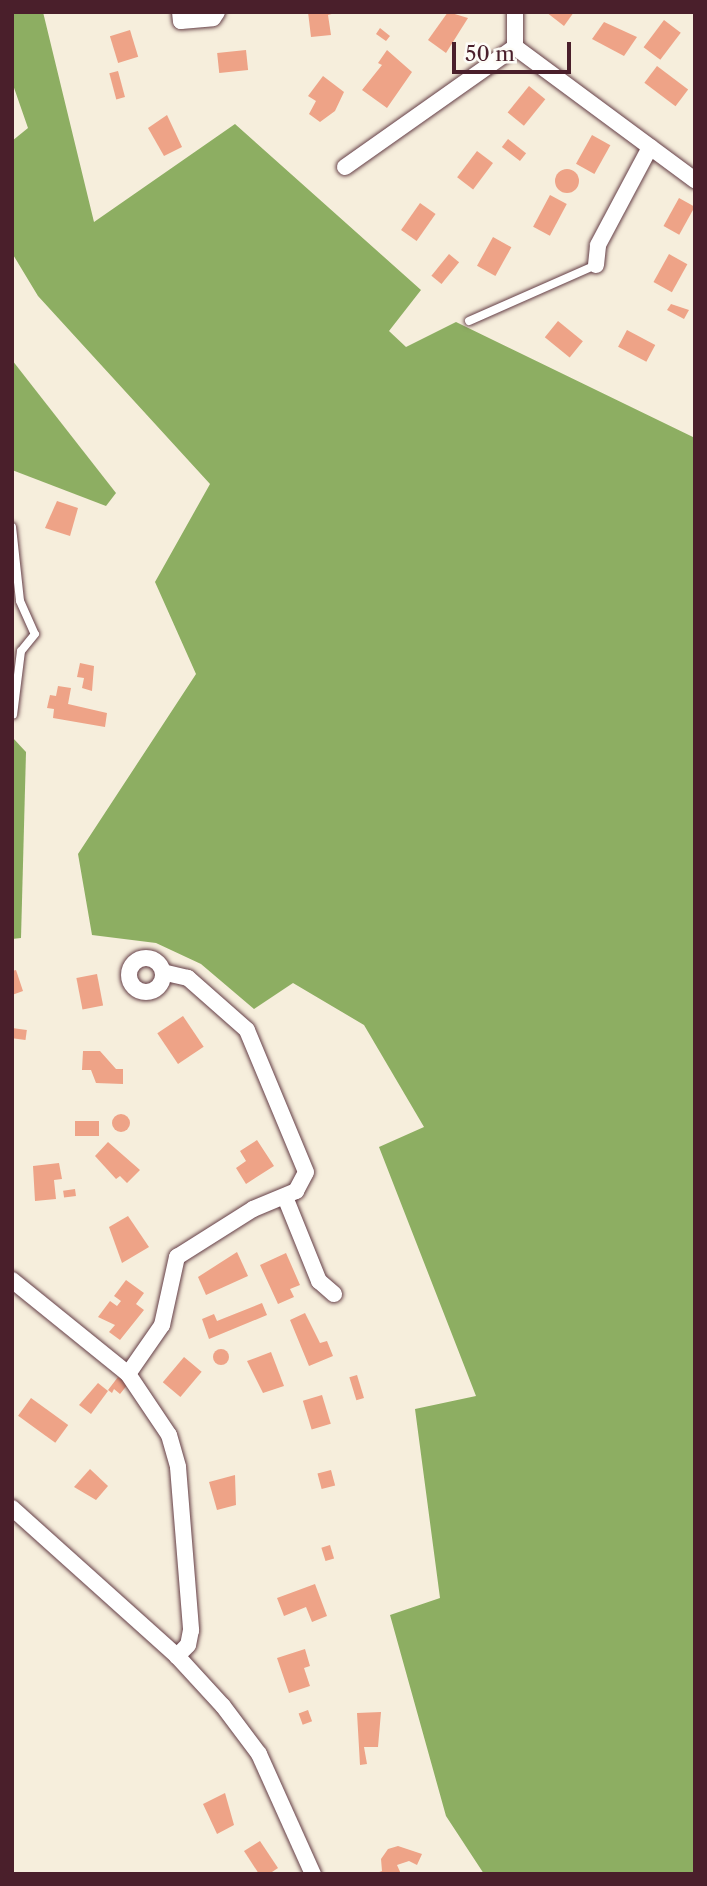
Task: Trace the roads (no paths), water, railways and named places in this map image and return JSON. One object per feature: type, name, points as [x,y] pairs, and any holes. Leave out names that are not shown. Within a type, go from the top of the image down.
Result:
[{"type":"street","points":[[180,12],[181,21],[213,18],[217,12]]},
{"type":"street","points":[[515,12],[515,47]]},
{"type":"street","points":[[515,47],[695,180]]},
{"type":"street","points":[[345,167],[515,47]]},
{"type":"street","points":[[596,265],[598,245],[650,148]]},
{"type":"street","points":[[128,1374],[159,1332],[177,1257],[253,1209],[285,1197],[302,1182],[305,1162],[247,1030],[188,978],[163,972]]},
{"type":"street","points":[[285,1197],[319,1281],[334,1294]]},
{"type":"street","points":[[12,1280],[128,1374],[169,1435],[178,1467],[191,1630],[188,1645],[177,1656]]},
{"type":"street","points":[[12,1508],[177,1656],[223,1706],[260,1754],[313,1874]]},
{"type":"lane","points":[[469,321],[596,265]]},
{"type":"lane","points":[[12,527],[20,601],[35,634],[20,651],[13,715]]}]
